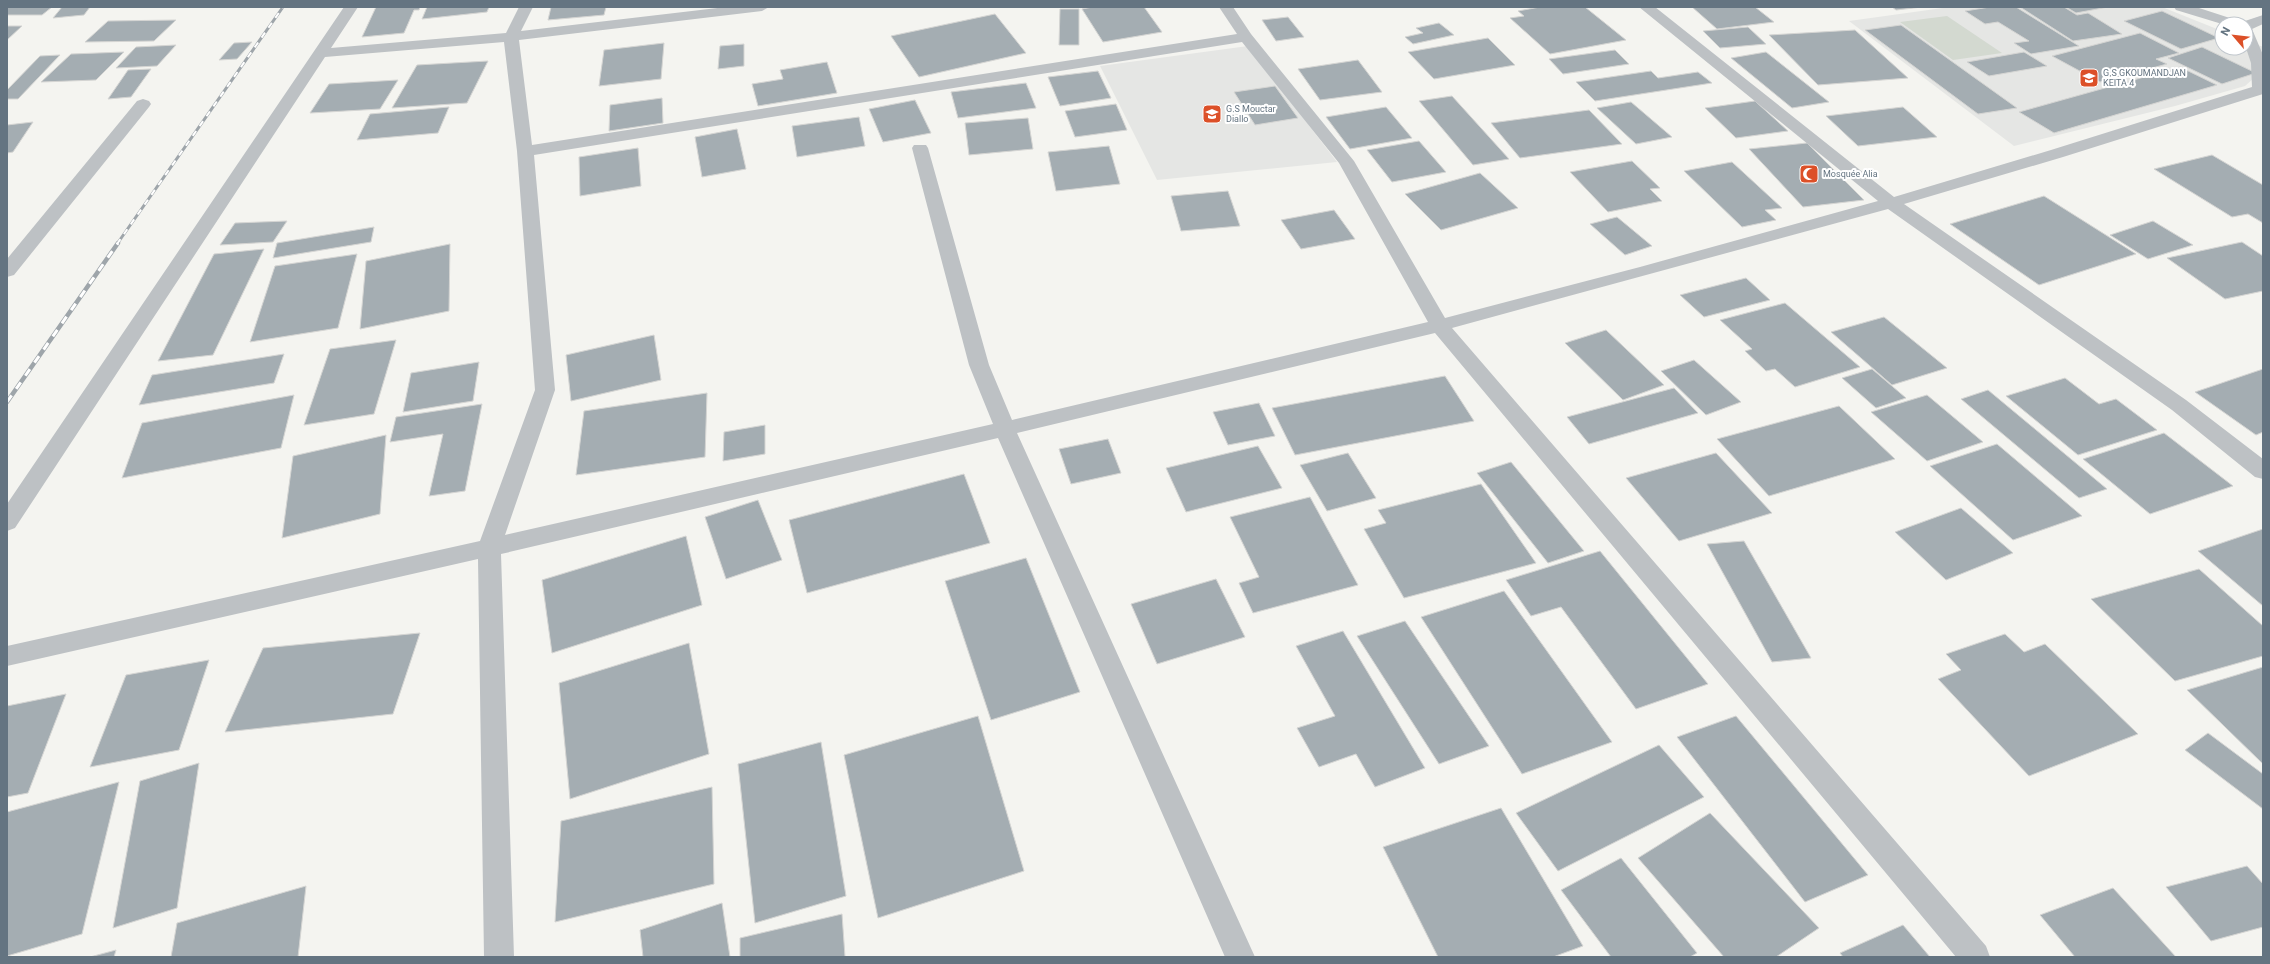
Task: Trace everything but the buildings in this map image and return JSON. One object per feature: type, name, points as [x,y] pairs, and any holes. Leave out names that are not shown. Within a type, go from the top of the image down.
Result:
[{"type":"street","points":[[7,522],[351,7]]},
{"type":"street","points":[[499,957],[489,548],[545,390],[525,151],[511,37],[526,7]]},
{"type":"street","points":[[321,53],[511,37],[762,7]]},
{"type":"street","points":[[1226,7],[1246,37],[1346,161],[1439,325],[1975,957]]},
{"type":"street","points":[[1646,7],[1891,203],[2179,405],[2263,471]]},
{"type":"street","points":[[2181,7],[2214,17]]},
{"type":"street","points":[[525,151],[1246,37]]},
{"type":"street","points":[[7,656],[489,548],[1005,429],[1439,325],[1891,203],[2112,138],[2262,91],[2259,63],[2254,51]]},
{"type":"street","points":[[7,271],[143,104]]},
{"type":"street","points":[[920,148],[979,366],[1005,429],[1240,957]]},
{"type":"shaded area","name":"G.S GKOUMANDJAN KEITA 4","points":[[1950,7],[2162,7],[2214,28],[2214,56],[2254,56],[2254,43],[2263,47],[2263,70],[2245,86],[2175,106],[2014,146],[1849,21]]},
{"type":"shaded area","points":[[1947,16],[2002,53],[1953,60],[1900,22]]},
{"type":"shaded area","name":"G.S Mouctar Diallo","points":[[1248,46],[1337,162],[1157,180],[1100,66]]},
{"type":"railway","points":[[117,244],[283,7]]},
{"type":"railway","points":[[7,402],[118,243]]},
{"type":"place","name":"G.S GKOUMANDJAN KEITA 4","points":[[2089,78]]},
{"type":"place","name":"G.S Mouctar Diallo","points":[[1212,114]]},
{"type":"place","name":"Mosquée Alia","points":[[1809,174]]}]
